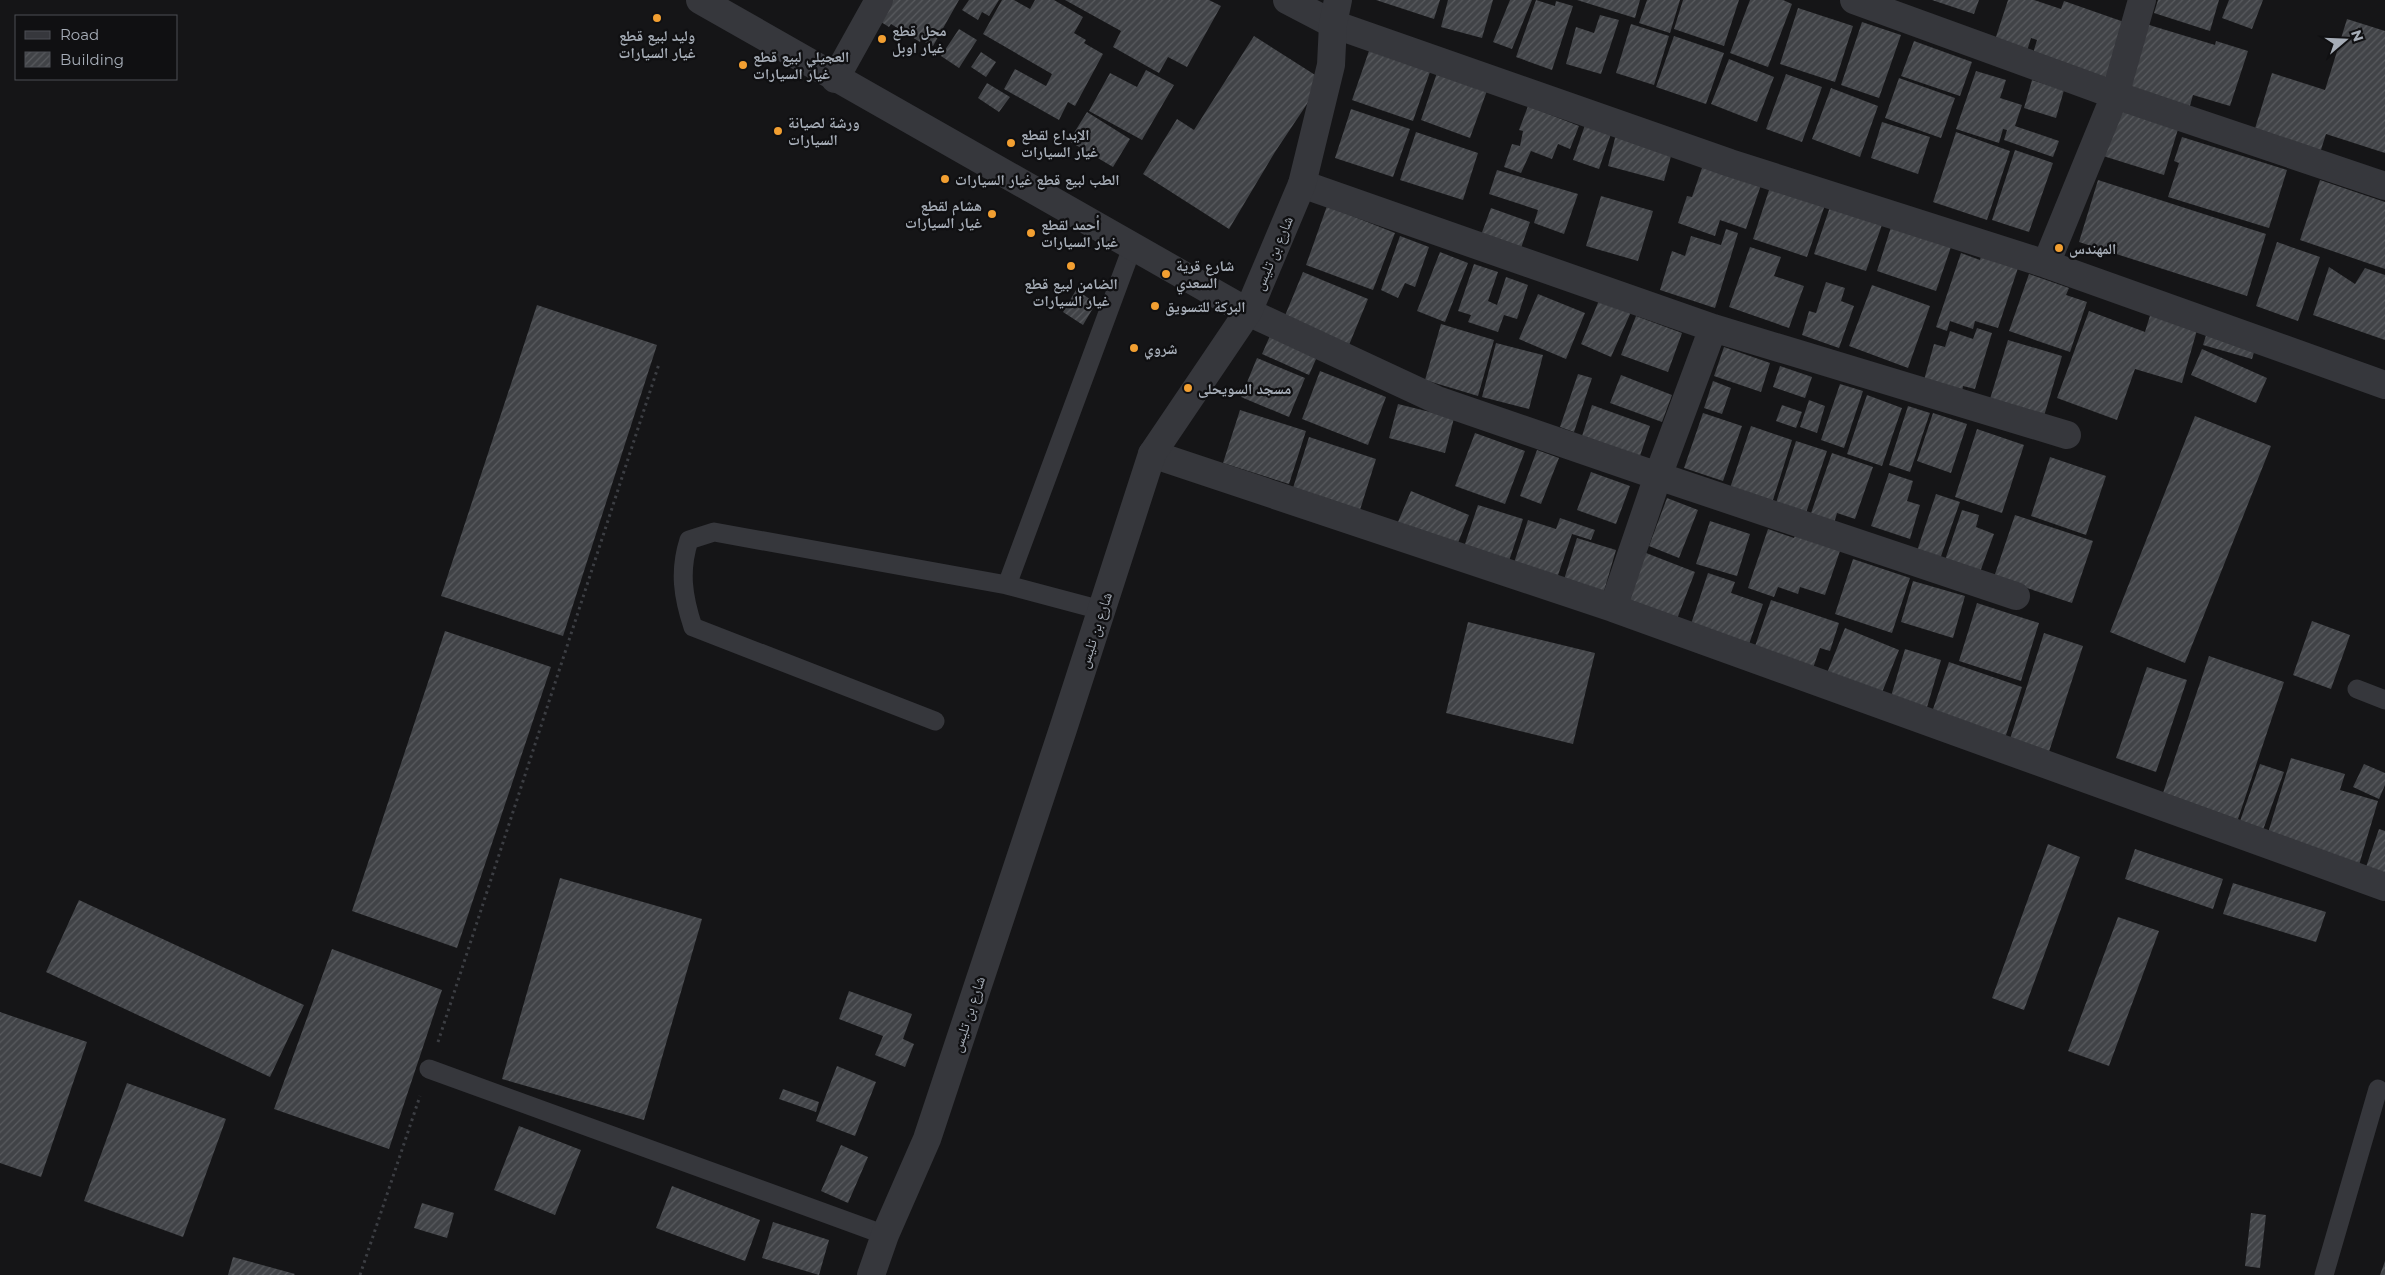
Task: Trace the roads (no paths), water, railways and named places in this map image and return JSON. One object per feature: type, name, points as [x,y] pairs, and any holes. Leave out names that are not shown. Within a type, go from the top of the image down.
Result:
[{"type":"street","points":[[700,0],[835,79],[1133,245],[1248,312],[1437,400],[2016,596]]},
{"type":"street","points":[[835,79],[879,0]]},
{"type":"street","points":[[1287,0],[1335,12],[1730,163],[2046,264],[2385,385]]},
{"type":"street","points":[[1854,0],[2115,95],[2385,186]]},
{"type":"street","points":[[2046,264],[2115,95],[2142,0]]},
{"type":"street","name":"شارع بن تليس","points":[[871,1275],[885,1235],[927,1139],[1152,454],[1248,312],[1302,184],[1331,65],[1335,12]]},
{"type":"street","points":[[1302,184],[1713,328],[2066,435]]},
{"type":"street","points":[[1613,608],[1658,476],[1713,328]]},
{"type":"street","points":[[1152,454],[1613,608],[2385,886]]},
{"type":"lane","points":[[1007,584],[1133,245]]},
{"type":"lane","points":[[935,720],[693,627],[684,601],[682,575],[684,554],[689,540],[714,532],[1007,584],[1101,610]]},
{"type":"lane","points":[[2357,689],[2385,700]]},
{"type":"lane","points":[[429,1069],[885,1235]]},
{"type":"lane","points":[[2324,1275],[2378,1089]]},
{"type":"place","name":"وليد لبيع قطع غيار السيارات","points":[[657,18]]},
{"type":"place","name":"محل قطع غيار اوبل","points":[[882,39]]},
{"type":"place","name":"العجيلي لبيع قطع غيار السيارات","points":[[743,65]]},
{"type":"place","name":"ورشة لصيانة السيارات","points":[[778,131]]},
{"type":"place","name":"الإبداع لقطع غيار السيارات","points":[[1011,143]]},
{"type":"place","name":"الطب لبيع قطع غيار السيارات","points":[[945,179]]},
{"type":"place","name":"هشام لقطع غيار السيارات","points":[[992,214]]},
{"type":"place","name":"أحمد لقطع غيار السيارات","points":[[1031,233]]},
{"type":"place","name":"المهندس","points":[[2059,248]]},
{"type":"place","name":"الضامن لبيع قطع غيار السيارات","points":[[1071,266]]},
{"type":"place","name":"شارع قرية السعدي","points":[[1166,274]]},
{"type":"place","name":"البركة للتسويق","points":[[1155,306]]},
{"type":"place","name":"شروي","points":[[1134,348]]},
{"type":"place","name":"مسجد السويحلى","points":[[1188,388]]}]
